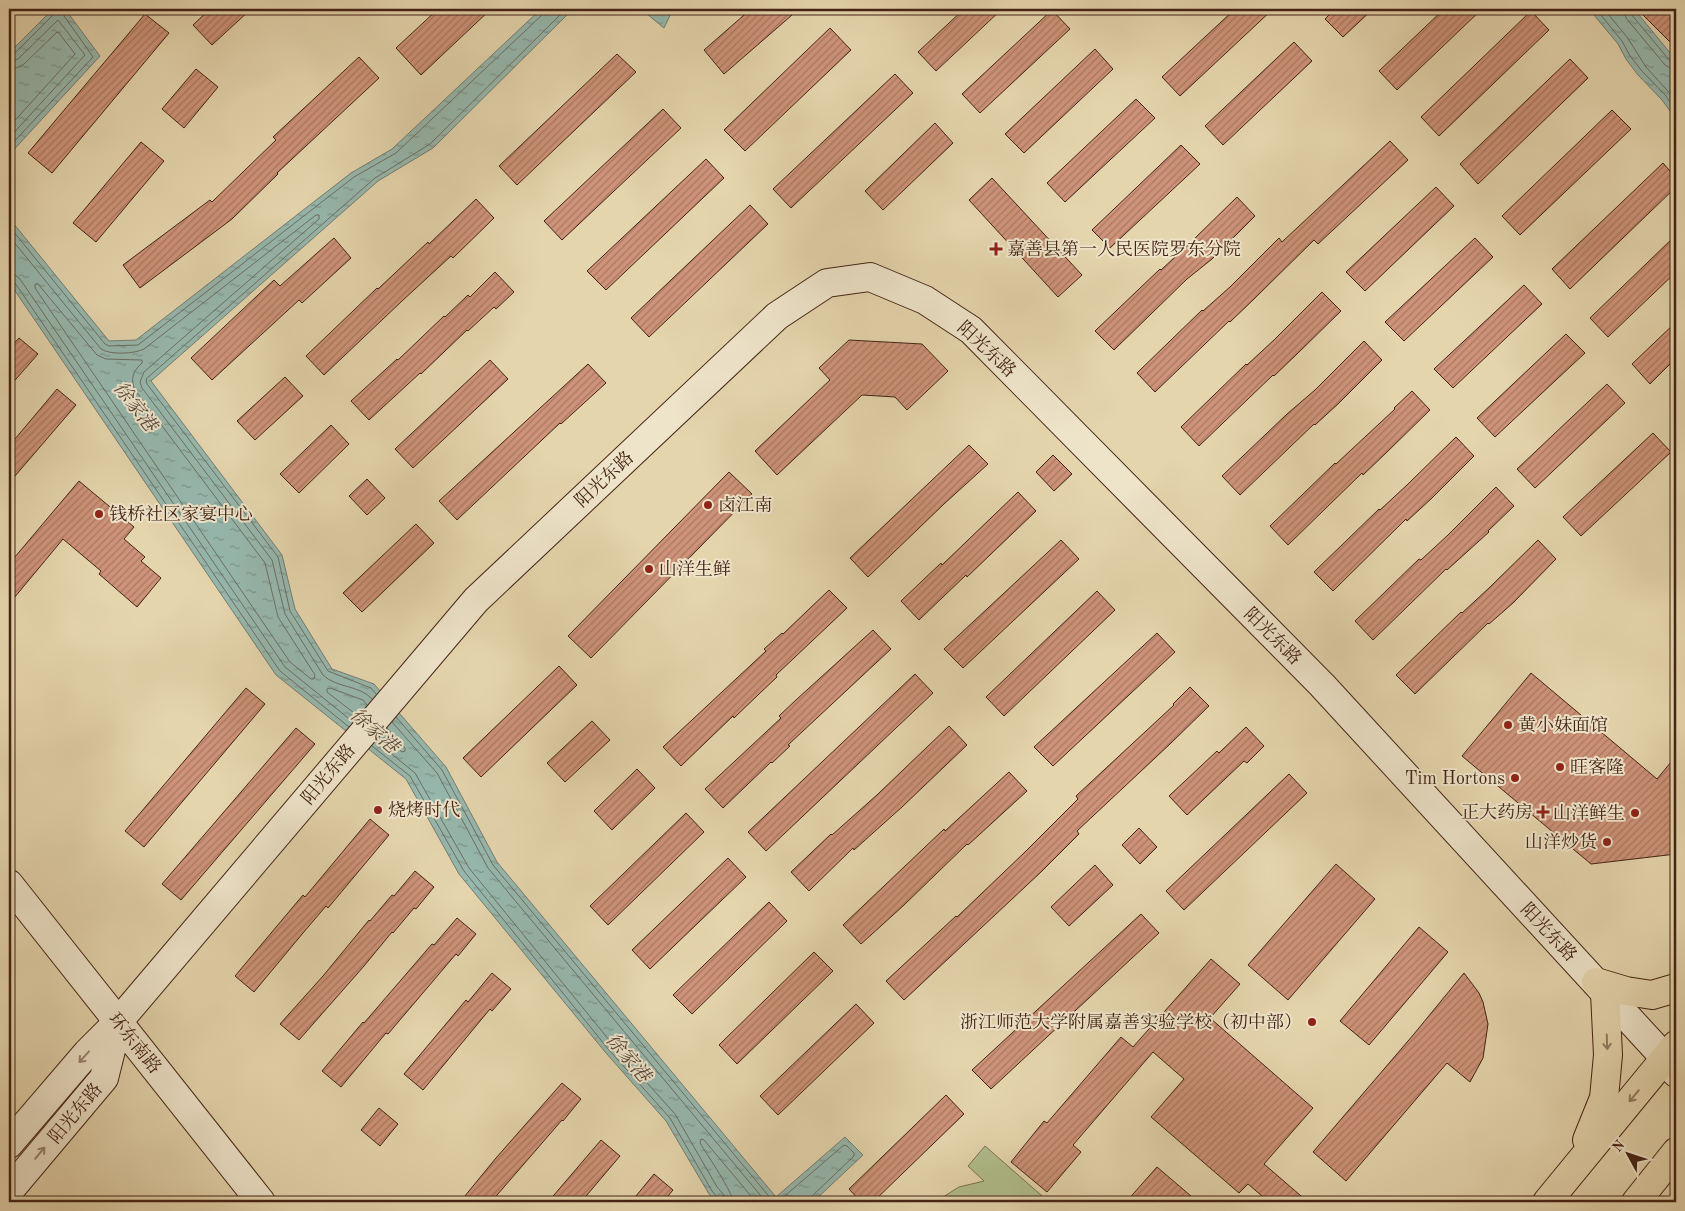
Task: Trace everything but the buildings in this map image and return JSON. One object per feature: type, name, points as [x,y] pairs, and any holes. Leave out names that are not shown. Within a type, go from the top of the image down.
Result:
[{"type":"main road","points":[[1575,1168],[1604,1098],[1608,1054],[1600,988],[1652,995],[1676,988]]},
{"type":"main road","points":[[1547,1202],[1673,1059]]},
{"type":"main road","points":[[1636,1202],[1676,1152]]},
{"type":"street","name":"阳光东路","points":[[9,1144],[87,1053],[118,1022],[476,600],[777,316],[826,283],[870,277],[925,300],[971,330],[1322,685],[1600,988],[1673,1059]]},
{"type":"street","name":"环东南路","points":[[9,884],[262,1202]]},
{"type":"street","name":"阳光东路","points":[[9,1191],[104,1078],[118,1022]]},
{"type":"green space","points":[[985,1146],[1049,1202],[935,1202],[959,1187],[984,1181],[968,1166]]},
{"type":"water","points":[[53,9],[65,9],[100,56],[9,155],[9,53]]},
{"type":"water","name":"徐家港","points":[[541,9],[573,9],[433,148],[378,181],[151,381],[282,555],[295,609],[332,669],[374,684],[446,767],[497,862],[776,1197],[845,1137],[863,1155],[813,1202],[716,1202],[709,1194],[666,1121],[606,1053],[459,874],[406,779],[276,675],[9,282],[9,218],[109,341],[136,340],[351,173],[392,149]]},
{"type":"water","points":[[641,9],[673,9],[664,28]]},
{"type":"water","points":[[1589,9],[1634,9],[1676,60],[1676,119],[1662,100],[1638,75],[1618,44]]},
{"type":"place","name":"嘉善县第一人民医院罗东分院","points":[[996,249]]},
{"type":"place","name":"卤江南","points":[[708,505]]},
{"type":"place","name":"钱桥社区家宴中心","points":[[99,514]]},
{"type":"place","name":"山洋生鲜","points":[[649,569]]},
{"type":"place","name":"黄小妹面馆","points":[[1508,725]]},
{"type":"place","name":"旺客隆","points":[[1560,767]]},
{"type":"place","name":"Tim Hortons","points":[[1515,778]]},
{"type":"place","name":"烧烤时代","points":[[378,810]]},
{"type":"place","name":"正大药房","points":[[1543,812]]},
{"type":"place","name":"山洋鲜生","points":[[1635,813]]},
{"type":"place","name":"山洋炒货","points":[[1607,842]]},
{"type":"place","name":"浙江师范大学附属嘉善实验学校（初中部）","points":[[1312,1022]]}]
